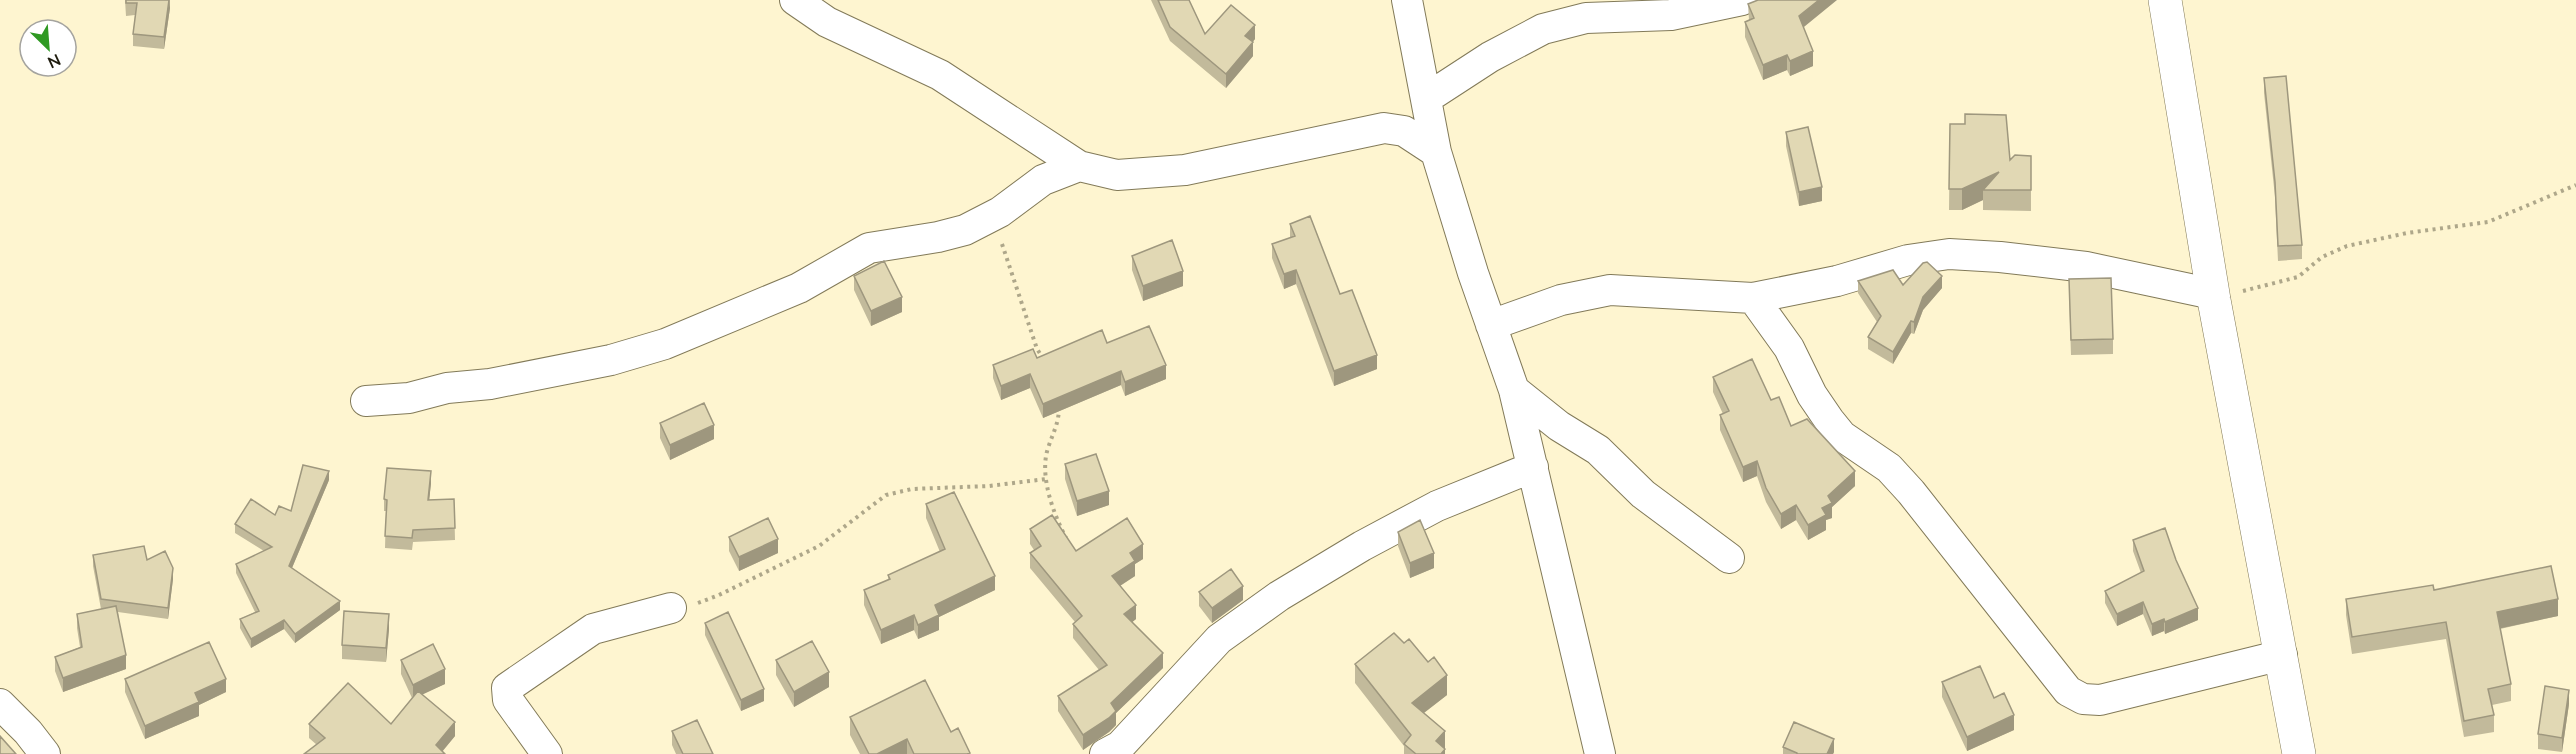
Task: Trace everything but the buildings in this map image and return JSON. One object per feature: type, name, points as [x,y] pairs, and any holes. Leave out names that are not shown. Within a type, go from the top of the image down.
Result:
[{"type":"street","points":[[795,0],[827,22],[940,75],[1079,166],[1117,175],[1185,170],[1384,128],[1404,131],[1436,152]]},
{"type":"street","points":[[1407,0],[1436,152],[1473,273],[1514,390],[1600,754]]},
{"type":"street","points":[[1426,98],[1490,57],[1543,29],[1586,18],[1671,15],[1742,0]]},
{"type":"street","points":[[2165,0],[2213,297],[2299,754]]},
{"type":"street","points":[[366,401],[409,398],[447,388],[490,384],[611,360],[665,344],[799,288],[869,248],[938,237],[964,230],[999,212],[1042,180],[1079,166]]},
{"type":"street","points":[[1491,325],[1562,300],[1610,290],[1752,298],[1837,281],[1908,260],[1949,254],[2000,257],[2086,267],[2213,297]]},
{"type":"street","points":[[1752,298],[1789,348],[1812,395],[1829,420],[1842,436],[1889,468],[1911,492],[2068,691],[2083,699],[2100,700],[2282,655]]},
{"type":"street","points":[[1514,390],[1559,426],[1598,450],[1643,494],[1729,558]]},
{"type":"street","points":[[1105,754],[1120,746],[1219,639],[1279,596],[1362,546],[1437,506],[1533,467]]},
{"type":"street","points":[[547,754],[508,700],[507,688],[593,629],[671,608]]},
{"type":"street","points":[[0,704],[28,732],[45,754]]},
{"type":"path","points":[[2213,297],[2298,277],[2322,257],[2347,246],[2407,233],[2488,222],[2576,184]]},
{"type":"path","points":[[1013,201],[1002,227],[1002,245],[1037,349],[1046,362]]},
{"type":"path","points":[[1060,400],[1059,418],[1045,464],[1046,478],[1061,527],[1070,546]]},
{"type":"path","points":[[671,608],[698,603],[718,595],[819,546],[886,495],[912,489],[970,488],[1046,478]]}]
